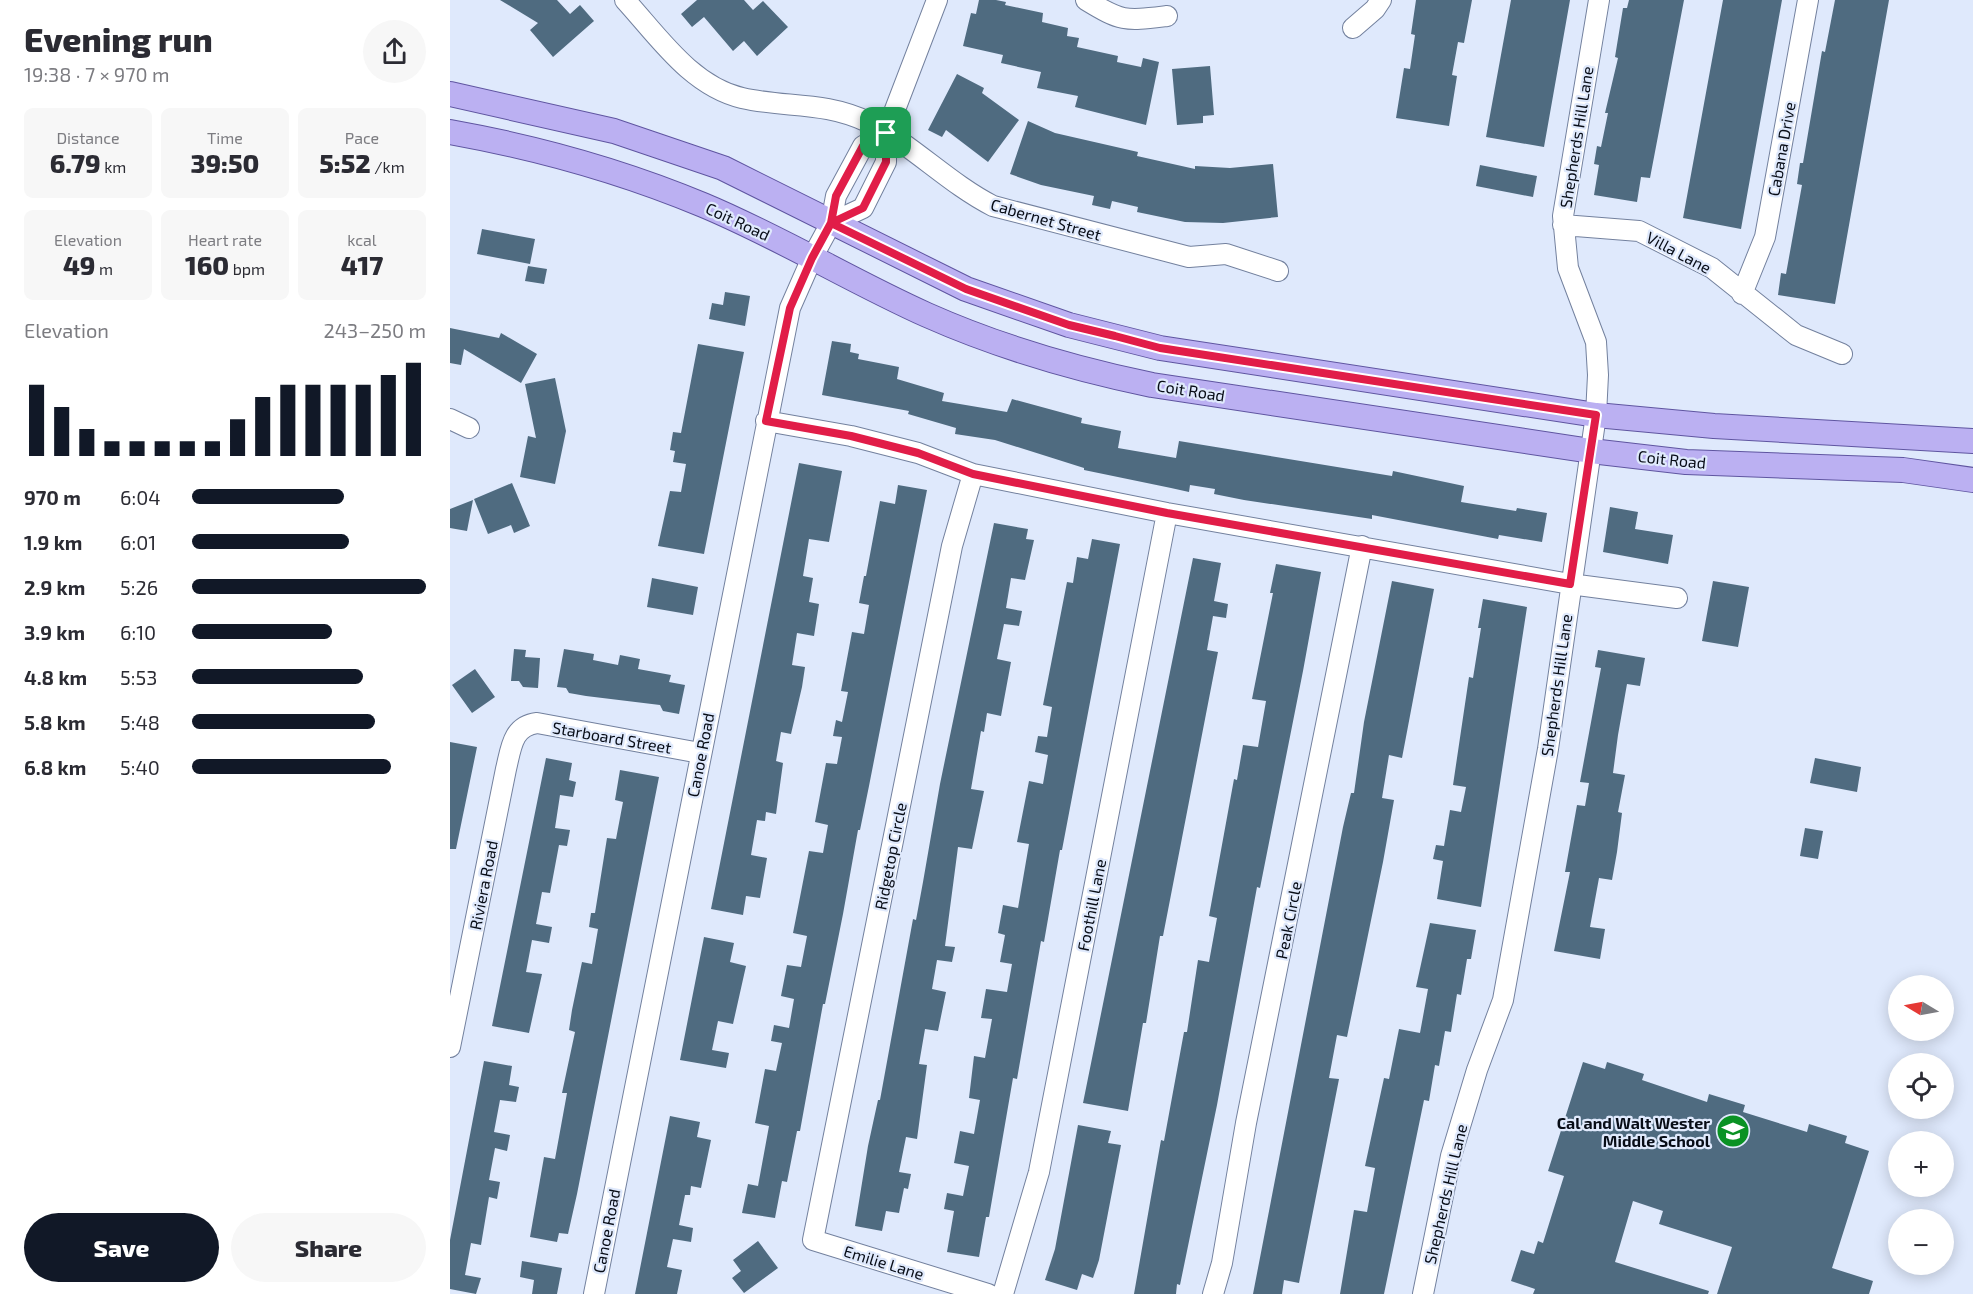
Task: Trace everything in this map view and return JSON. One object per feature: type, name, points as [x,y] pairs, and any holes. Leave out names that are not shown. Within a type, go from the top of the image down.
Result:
[{"type":"main road","points":[[450,94],[614,131],[701,160],[723,168],[966,289],[1081,328],[1160,348],[1596,415],[1714,426],[1973,441]]},
{"type":"main road","name":"Coit Road","points":[[450,132],[569,157],[617,172],[712,209],[965,331],[1090,372],[1152,385],[1591,451],[1718,464],[1903,470],[1973,480]]},
{"type":"street","name":"Cabernet Street","points":[[625,0],[698,79],[741,98],[819,105],[864,121],[926,159],[968,194],[993,206],[1189,257],[1226,254],[1278,271]]},
{"type":"street","points":[[831,223],[863,208],[886,162],[886,133],[938,0]]},
{"type":"street","points":[[1086,0],[1115,18],[1135,20],[1167,16]]},
{"type":"street","points":[[1353,28],[1375,9],[1381,0]]},
{"type":"street","name":"Shepherds Hill Lane","points":[[1423,1294],[1451,1156],[1477,1070],[1503,1000],[1548,749],[1596,415],[1598,375],[1596,342],[1568,268],[1563,225],[1564,194],[1599,0]]},
{"type":"street","name":"Cabana Drive","points":[[1742,294],[1765,237],[1808,0]]},
{"type":"street","name":"Canoe Road","points":[[594,1294],[790,308],[812,258],[831,223],[836,196],[863,146],[886,133]]},
{"type":"street","name":"Villa Lane","points":[[1563,225],[1639,231],[1712,268],[1796,335],[1842,354]]},
{"type":"street","points":[[450,418],[469,428]]},
{"type":"street","points":[[766,421],[851,436],[906,450],[973,474],[1167,513],[1570,584],[1677,598]]},
{"type":"street","name":"Ridgetop Circle","points":[[813,1240],[952,546],[973,474]]},
{"type":"street","name":"Foothill Lane","points":[[1003,1294],[1039,1172],[1167,513]]},
{"type":"street","name":"Peak Circle","points":[[1213,1294],[1222,1263],[1246,1123],[1362,546]]},
{"type":"street","name":"Starboard Street","points":[[523,727],[537,723],[700,753]]},
{"type":"street","name":"Riviera Road","points":[[450,1047],[506,769],[514,736],[523,727]]},
{"type":"street","name":"Emilie Lane","points":[[813,1240],[988,1294]]},
{"type":"building","points":[[500,0],[557,0],[570,14],[580,5],[594,21],[553,57],[530,30],[538,23]]},
{"type":"building","points":[[697,0],[744,0],[753,10],[763,1],[788,27],[757,56],[744,41],[733,51],[704,17],[692,27],[681,14]]},
{"type":"building","points":[[979,0],[1006,2],[1005,5],[1043,13],[1042,22],[1068,28],[1067,36],[1079,38],[1077,47],[1118,56],[1117,62],[1141,67],[1143,58],[1159,62],[1146,125],[1075,107],[1078,96],[1037,88],[1041,72],[1001,63],[1003,55],[963,46],[971,13],[976,14]]},
{"type":"building","points":[[1416,0],[1472,0],[1464,43],[1458,42],[1452,75],[1457,76],[1449,126],[1396,118],[1404,68],[1410,69],[1415,35],[1411,34]]},
{"type":"building","points":[[1511,0],[1570,0],[1544,147],[1486,137]]},
{"type":"building","points":[[1629,0],[1684,0],[1650,178],[1641,177],[1637,202],[1594,195],[1599,165],[1594,164],[1597,146],[1601,147],[1608,113],[1605,113],[1618,58],[1615,57],[1623,8],[1627,8]]},
{"type":"building","points":[[1723,0],[1782,0],[1741,229],[1683,218]]},
{"type":"building","points":[[1835,0],[1889,0],[1835,304],[1778,295],[1781,273],[1786,274],[1802,185],[1797,184],[1800,163],[1803,163],[1822,51],[1825,52]]},
{"type":"building","points":[[1210,66],[1214,115],[1203,116],[1203,123],[1177,125],[1172,69]]},
{"type":"building","points":[[957,74],[984,88],[982,93],[1019,120],[988,162],[946,130],[942,137],[928,130]]},
{"type":"building","points":[[1028,121],[1055,133],[1138,152],[1137,156],[1195,169],[1195,166],[1230,168],[1273,164],[1278,217],[1223,223],[1185,222],[1137,212],[1138,207],[1112,201],[1110,209],[1092,205],[1094,196],[1041,185],[1010,174]]},
{"type":"building","points":[[1480,165],[1537,176],[1533,197],[1476,186]]},
{"type":"building","points":[[482,229],[535,239],[530,264],[477,254]]},
{"type":"building","points":[[528,266],[547,269],[544,284],[525,281]]},
{"type":"building","points":[[725,292],[750,296],[745,326],[709,319],[712,303],[723,305]]},
{"type":"building","points":[[450,328],[499,338],[501,333],[537,354],[521,383],[464,349],[461,365],[450,363]]},
{"type":"building","points":[[832,341],[851,344],[850,352],[859,354],[858,359],[899,367],[897,379],[944,393],[942,401],[1007,412],[1012,399],[1082,418],[1081,423],[1121,431],[1118,448],[1176,458],[1179,441],[1392,476],[1393,471],[1464,486],[1461,502],[1516,511],[1517,508],[1547,513],[1542,542],[1499,535],[1498,539],[1372,515],[1372,519],[1244,500],[1214,494],[1215,489],[1190,485],[1189,492],[1084,470],[1084,468],[995,440],[955,434],[956,428],[908,414],[909,411],[822,395]]},
{"type":"building","points":[[698,344],[744,352],[704,554],[658,546],[670,491],[681,492],[686,464],[673,462],[675,451],[670,450],[673,432],[681,433]]},
{"type":"building","points":[[555,378],[566,431],[555,484],[520,477],[528,436],[536,438],[525,384]]},
{"type":"building","points":[[799,463],[842,471],[829,542],[809,539],[803,576],[813,578],[809,602],[819,604],[814,636],[797,633],[792,665],[805,667],[802,687],[791,734],[781,732],[776,761],[783,763],[776,814],[766,812],[765,821],[757,820],[751,855],[767,858],[760,898],[746,896],[743,915],[711,909]]},
{"type":"building","points":[[512,483],[530,526],[514,533],[511,525],[488,534],[474,499]]},
{"type":"building","points":[[898,485],[927,490],[825,1004],[823,1004],[800,1131],[797,1131],[787,1182],[782,1181],[775,1218],[742,1213],[748,1184],[758,1186],[769,1126],[755,1123],[765,1069],[776,1071],[782,1043],[771,1041],[774,1025],[789,1028],[794,999],[781,996],[787,965],[801,967],[807,936],[793,933],[809,851],[823,853],[828,825],[815,822],[826,763],[837,764],[842,737],[833,736],[836,720],[842,722],[848,692],[841,691],[852,632],[864,634],[869,605],[859,603],[880,501],[895,504]]},
{"type":"building","points":[[473,500],[467,531],[450,528],[450,509]]},
{"type":"building","points":[[1610,507],[1638,512],[1635,529],[1673,535],[1668,564],[1603,552]]},
{"type":"building","points":[[994,523],[1028,529],[1026,539],[1034,540],[1025,580],[1011,578],[1006,608],[1022,611],[1019,626],[1004,624],[997,659],[1011,662],[1001,716],[987,713],[984,732],[981,731],[971,789],[984,791],[972,849],[958,847],[945,946],[955,947],[952,962],[937,960],[932,989],[946,992],[938,1031],[925,1029],[919,1064],[927,1065],[917,1139],[906,1137],[899,1172],[911,1174],[908,1189],[904,1188],[899,1213],[886,1211],[882,1231],[855,1226],[868,1146],[878,1100],[880,1100],[913,919],[916,920],[940,784]]},
{"type":"building","points":[[1092,539],[1120,544],[1044,942],[1041,941],[1017,1079],[1013,1078],[989,1217],[986,1217],[979,1257],[947,1252],[954,1211],[944,1209],[947,1193],[963,1196],[969,1166],[954,1163],[960,1131],[974,1134],[980,1100],[969,1098],[974,1056],[985,1058],[992,1019],[981,1018],[986,989],[1007,992],[1012,964],[1000,962],[1005,935],[998,933],[1003,905],[1018,908],[1029,844],[1017,842],[1029,781],[1043,784],[1048,755],[1035,752],[1038,736],[1047,737],[1052,707],[1043,705],[1067,582],[1073,583],[1077,557],[1088,559]]},
{"type":"building","points":[[1193,558],[1221,563],[1214,601],[1228,604],[1226,618],[1213,616],[1207,650],[1218,652],[1163,936],[1160,936],[1146,1023],[1143,1023],[1128,1111],[1083,1103]]},
{"type":"building","points":[[1276,564],[1321,572],[1303,671],[1260,888],[1257,887],[1217,1105],[1180,1285],[1177,1284],[1176,1294],[1134,1294],[1161,1140],[1164,1141],[1184,1032],[1187,1032],[1198,960],[1209,962],[1217,918],[1209,916],[1234,779],[1237,780],[1243,745],[1258,747],[1266,701],[1252,699],[1273,593],[1270,593]]},
{"type":"building","points":[[652,578],[698,587],[693,615],[647,607]]},
{"type":"building","points":[[1392,581],[1434,589],[1402,758],[1389,755],[1382,798],[1394,800],[1383,862],[1347,1037],[1337,1035],[1329,1078],[1339,1079],[1299,1283],[1284,1280],[1282,1294],[1253,1294],[1343,827],[1351,793],[1354,793],[1364,722]]},
{"type":"building","points":[[1713,581],[1749,587],[1738,647],[1702,641]]},
{"type":"building","points":[[1483,599],[1527,607],[1481,907],[1437,899],[1443,861],[1433,859],[1436,845],[1444,846],[1450,810],[1461,812],[1466,787],[1453,785],[1469,677],[1473,678]]},
{"type":"building","points":[[514,649],[526,650],[525,657],[540,658],[538,688],[523,687],[519,681],[511,681]]},
{"type":"building","points":[[564,649],[594,654],[593,660],[618,665],[620,655],[640,659],[638,669],[671,675],[669,682],[685,685],[679,714],[663,711],[660,705],[586,696],[569,693],[566,688],[557,687]]},
{"type":"building","points":[[1598,650],[1645,658],[1640,686],[1627,684],[1618,735],[1613,773],[1625,775],[1618,812],[1622,813],[1617,852],[1612,880],[1599,878],[1590,927],[1605,929],[1600,959],[1554,951],[1570,872],[1565,872],[1577,805],[1585,806],[1589,783],[1580,782],[1601,668],[1595,667]]},
{"type":"building","points":[[475,669],[495,697],[472,713],[452,685]]},
{"type":"building","points":[[450,742],[477,747],[456,849],[450,849]]},
{"type":"building","points":[[546,758],[572,763],[569,780],[576,782],[573,797],[560,795],[555,828],[570,830],[567,846],[559,845],[550,893],[542,892],[536,924],[552,927],[549,943],[532,940],[526,972],[542,974],[529,1033],[492,1026]]},
{"type":"building","points":[[1815,758],[1861,767],[1857,792],[1810,783]]},
{"type":"building","points":[[620,770],[659,777],[577,1194],[568,1234],[559,1233],[557,1242],[530,1237],[544,1157],[555,1159],[567,1093],[562,1093],[575,1032],[569,1030],[572,1010],[582,962],[592,964],[598,929],[589,927],[591,913],[595,913],[607,838],[616,839],[623,802],[615,800]]},
{"type":"building","points":[[1805,828],[1823,831],[1818,859],[1800,856]]},
{"type":"building","points":[[1430,923],[1476,930],[1471,959],[1467,959],[1461,995],[1457,994],[1451,1032],[1445,1031],[1439,1066],[1435,1065],[1429,1101],[1424,1100],[1384,1294],[1340,1294],[1354,1210],[1367,1212],[1375,1168],[1365,1166],[1384,1078],[1389,1079],[1399,1029],[1420,1033],[1428,989],[1416,987]]},
{"type":"building","points":[[704,937],[734,943],[730,962],[746,966],[733,1024],[718,1021],[712,1050],[729,1053],[726,1068],[680,1060]]},
{"type":"building","points":[[484,1061],[512,1066],[509,1085],[519,1087],[516,1102],[500,1100],[494,1132],[510,1135],[507,1151],[495,1148],[489,1180],[500,1182],[497,1199],[489,1197],[481,1245],[471,1243],[465,1275],[481,1278],[476,1294],[450,1289],[450,1240]]},
{"type":"building","points":[[1583,1062],[1605,1069],[1607,1062],[1644,1074],[1642,1080],[1707,1102],[1709,1094],[1745,1105],[1743,1112],[1807,1132],[1809,1124],[1847,1136],[1845,1143],[1869,1151],[1832,1268],[1873,1281],[1869,1294],[1717,1294],[1732,1247],[1659,1224],[1663,1211],[1633,1201],[1615,1262],[1709,1291],[1708,1294],[1533,1294],[1535,1289],[1511,1281],[1521,1250],[1534,1254],[1538,1241],[1543,1243],[1564,1176],[1548,1171]]},
{"type":"building","points":[[670,1116],[700,1122],[697,1137],[711,1140],[701,1188],[691,1186],[690,1195],[685,1195],[679,1225],[693,1228],[691,1242],[673,1239],[667,1267],[682,1270],[677,1294],[635,1294]]},
{"type":"building","points":[[1078,1125],[1111,1131],[1108,1143],[1121,1145],[1099,1260],[1093,1278],[1082,1274],[1077,1290],[1045,1280],[1055,1249]]},
{"type":"building","points":[[758,1241],[778,1268],[744,1293],[732,1278],[741,1271],[733,1260]]},
{"type":"building","points":[[522,1261],[562,1268],[557,1294],[532,1294],[534,1280],[520,1277]]},
{"type":"place","name":"Cal and Walt Wester Middle School","points":[[1733,1131]]},
{"type":"route","points":[[886,133],[863,146],[836,196],[831,223],[812,258],[790,308],[766,421],[851,436],[918,453],[973,474],[1167,513],[1570,584],[1596,415],[1160,348],[1069,325],[966,289],[831,223],[863,208],[886,162],[886,133]]}]
